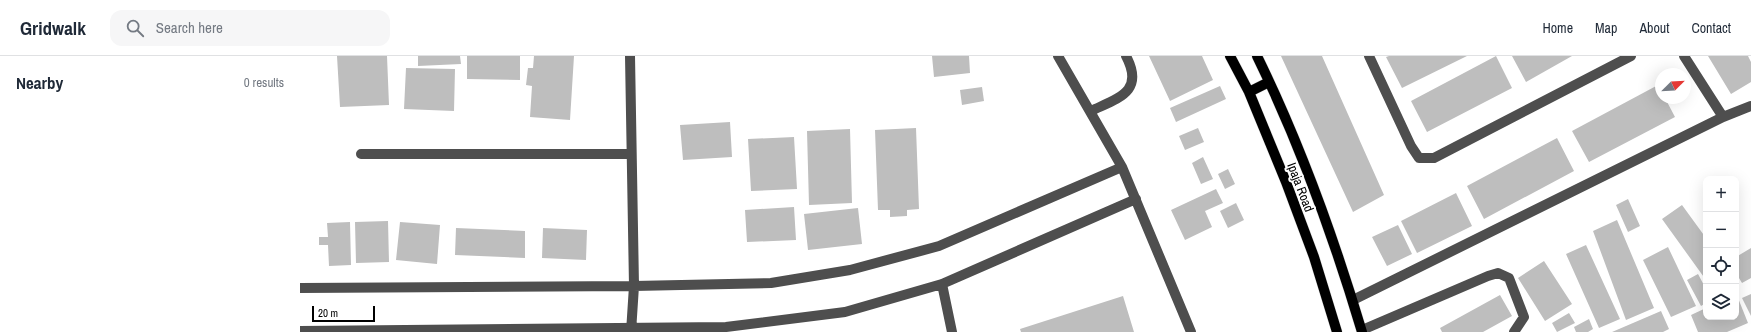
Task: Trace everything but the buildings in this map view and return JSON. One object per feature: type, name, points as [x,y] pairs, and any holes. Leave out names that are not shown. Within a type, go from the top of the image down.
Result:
[{"type":"main road","name":"Ipaja Road","points":[[1230,56],[1249,92],[1314,257],[1337,332]]},
{"type":"main road","name":"Ipaja Road","points":[[1257,56],[1302,162],[1353,300],[1362,331]]},
{"type":"main road","points":[[1249,92],[1269,82]]},
{"type":"street","points":[[630,56],[634,286],[631,329]]},
{"type":"street","points":[[1058,56],[1122,167],[1192,332]]},
{"type":"street","points":[[1091,112],[1124,95],[1132,81],[1132,68],[1126,56]]},
{"type":"street","points":[[1369,56],[1411,146],[1419,158],[1434,158],[1631,56]]},
{"type":"street","points":[[1684,56],[1723,118]]},
{"type":"street","points":[[1353,300],[1723,118],[1751,106]]},
{"type":"street","points":[[361,154],[631,154]]},
{"type":"street","points":[[300,288],[634,286],[771,282],[850,270],[939,246],[1122,167]]},
{"type":"street","points":[[300,330],[565,330],[726,326],[845,312],[942,284],[1136,199]]},
{"type":"street","points":[[1362,331],[1498,273],[1509,278],[1524,317],[1514,332]]},
{"type":"street","points":[[942,284],[952,332]]}]
